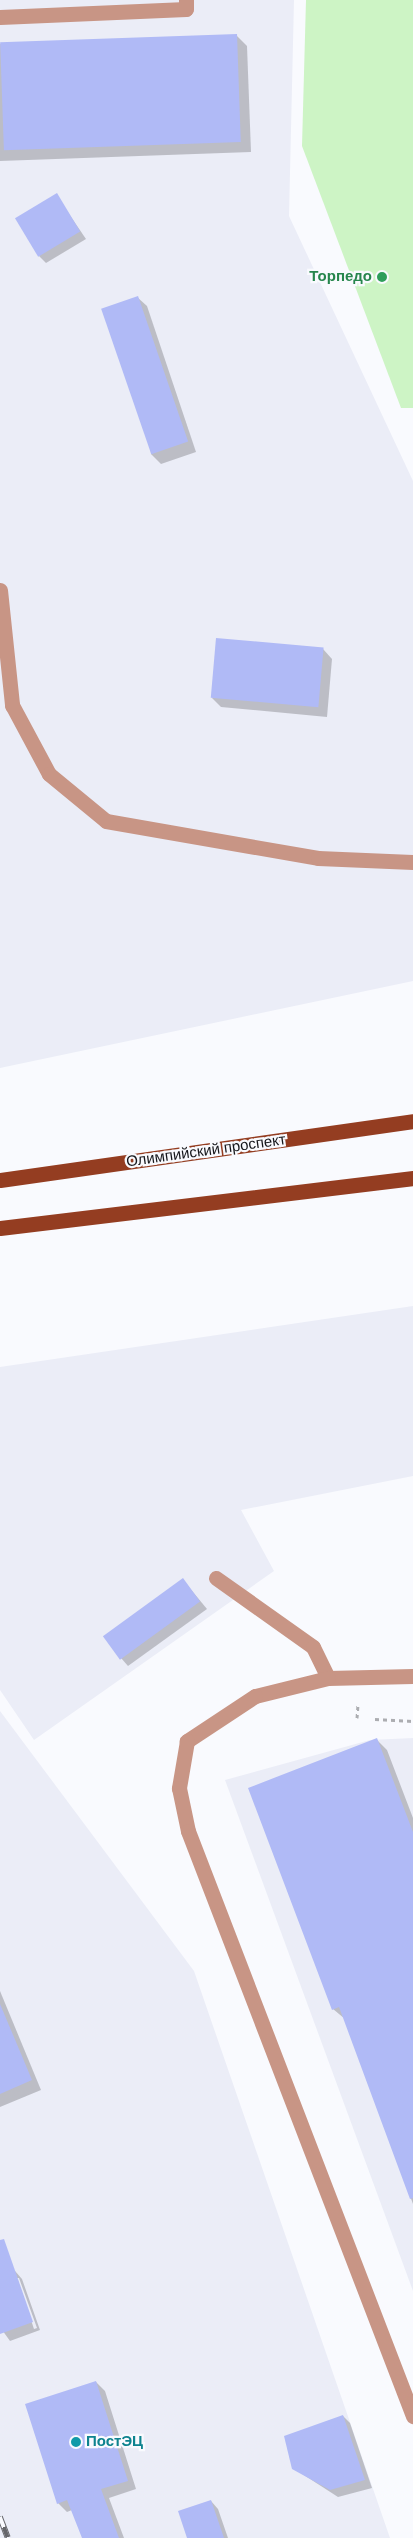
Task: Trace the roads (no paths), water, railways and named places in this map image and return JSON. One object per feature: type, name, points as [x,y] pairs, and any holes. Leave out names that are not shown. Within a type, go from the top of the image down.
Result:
[{"type":"main road","name":"Олимпийский проспект","points":[[0,1180],[413,1121]]},
{"type":"main road","points":[[0,1228],[413,1178]]},
{"type":"street","points":[[0,17],[186,9],[186,0]]},
{"type":"street","points":[[0,590],[12,705],[49,774],[106,820],[318,858],[413,862]]},
{"type":"street","points":[[216,1578],[313,1647],[328,1678]]},
{"type":"street","points":[[413,1676],[328,1678],[255,1696],[187,1741],[179,1788],[188,1831],[413,2416]]},
{"type":"railway","points":[[0,2517],[8,2538]]},
{"type":"place","name":"Торпедо","points":[[382,277]]},
{"type":"place","name":"ПостЭЦ","points":[[76,2442]]}]
